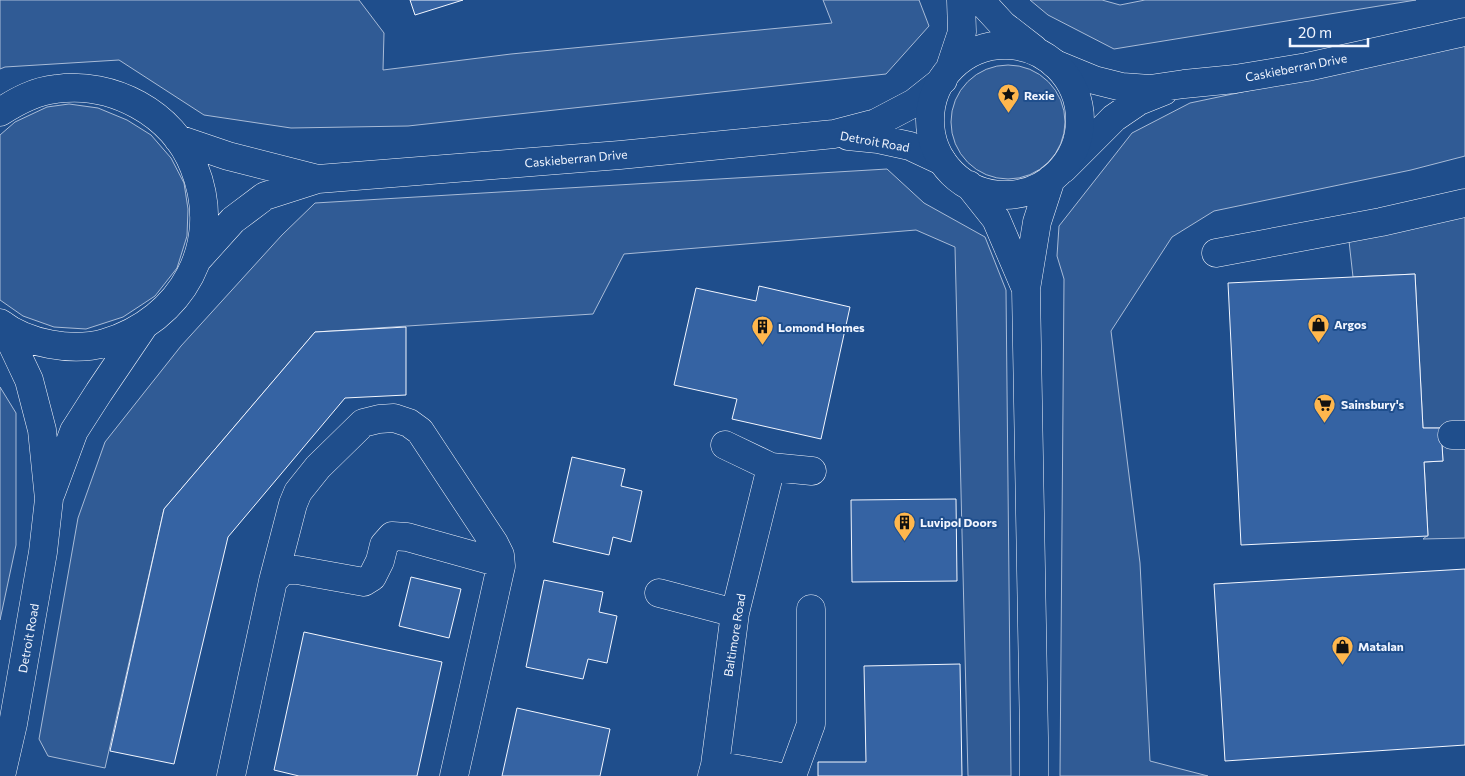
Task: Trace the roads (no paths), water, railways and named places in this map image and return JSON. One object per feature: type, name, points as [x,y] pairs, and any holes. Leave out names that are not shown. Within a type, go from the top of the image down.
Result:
[{"type":"street","points":[[961,0],[962,32],[947,74],[936,90],[930,114],[932,140],[942,161],[960,180],[987,194],[1002,196],[1028,192],[1043,186],[1057,174]]},
{"type":"street","points":[[980,0],[1004,25],[1046,58],[1072,84],[1080,109],[1081,123],[1075,149],[1057,174],[1037,222],[1026,289],[1034,776]]},
{"type":"street","name":"Caskieberran Drive","points":[[1046,58],[1094,80],[1122,87],[1150,89],[1235,79],[1307,66],[1465,32]]},
{"type":"street","points":[[947,74],[972,53],[985,48],[1011,45],[1046,58]]},
{"type":"street","name":"Detroit Road","points":[[834,134],[876,123],[914,103],[947,74]]},
{"type":"street","name":"Caskieberran Drive","points":[[1057,174],[1114,118],[1139,101],[1184,84]]},
{"type":"street","points":[[0,112],[22,98],[55,89],[90,88],[123,97],[153,114],[178,139],[194,166],[203,197],[204,229],[197,260],[188,280],[176,298],[161,314],[143,327],[121,338],[97,345],[48,344],[25,337],[2,324]]},
{"type":"street","name":"Detroit Road","points":[[834,134],[878,139],[910,146],[942,161]]},
{"type":"street","name":"Caskieberran Drive","points":[[197,260],[232,220],[265,196],[318,179],[620,155],[834,134]]},
{"type":"street","name":"Caskieberran Drive","points":[[178,139],[228,156],[318,179]]},
{"type":"street","points":[[969,185],[996,219],[1026,289]]},
{"type":"street","points":[[1216,254],[1381,222],[1465,203]]},
{"type":"street","name":"Detroit Road","points":[[1,776],[15,715],[43,552],[49,499],[42,430],[29,380],[2,324]]},
{"type":"street","name":"Detroit Road","points":[[49,499],[74,432],[143,327]]},
{"type":"street","points":[[231,776],[288,517],[298,492],[318,467],[363,422],[394,418],[409,423],[420,431],[500,555],[501,566],[454,776]]},
{"type":"street","points":[[725,445],[771,467],[812,471]]},
{"type":"street","name":"Baltimore Road","points":[[714,770],[735,614],[771,467]]},
{"type":"street","points":[[273,581],[283,570],[297,570],[364,582],[372,576],[380,560],[384,545],[392,536],[407,537],[493,561],[501,566]]},
{"type":"street","points":[[659,593],[735,614]]},
{"type":"street","points":[[792,776],[812,724],[811,609]]},
{"type":"street","points":[[714,770],[776,776]]},
{"type":"place","name":"Rexie","points":[[1008,114]]},
{"type":"place","name":"Argos","points":[[1318,343]]},
{"type":"place","name":"Lomond Homes","points":[[762,346]]},
{"type":"place","name":"Sainsbury's","points":[[1325,423]]},
{"type":"place","name":"Luvipol Doors","points":[[904,541]]},
{"type":"place","name":"Matalan","points":[[1342,665]]}]
